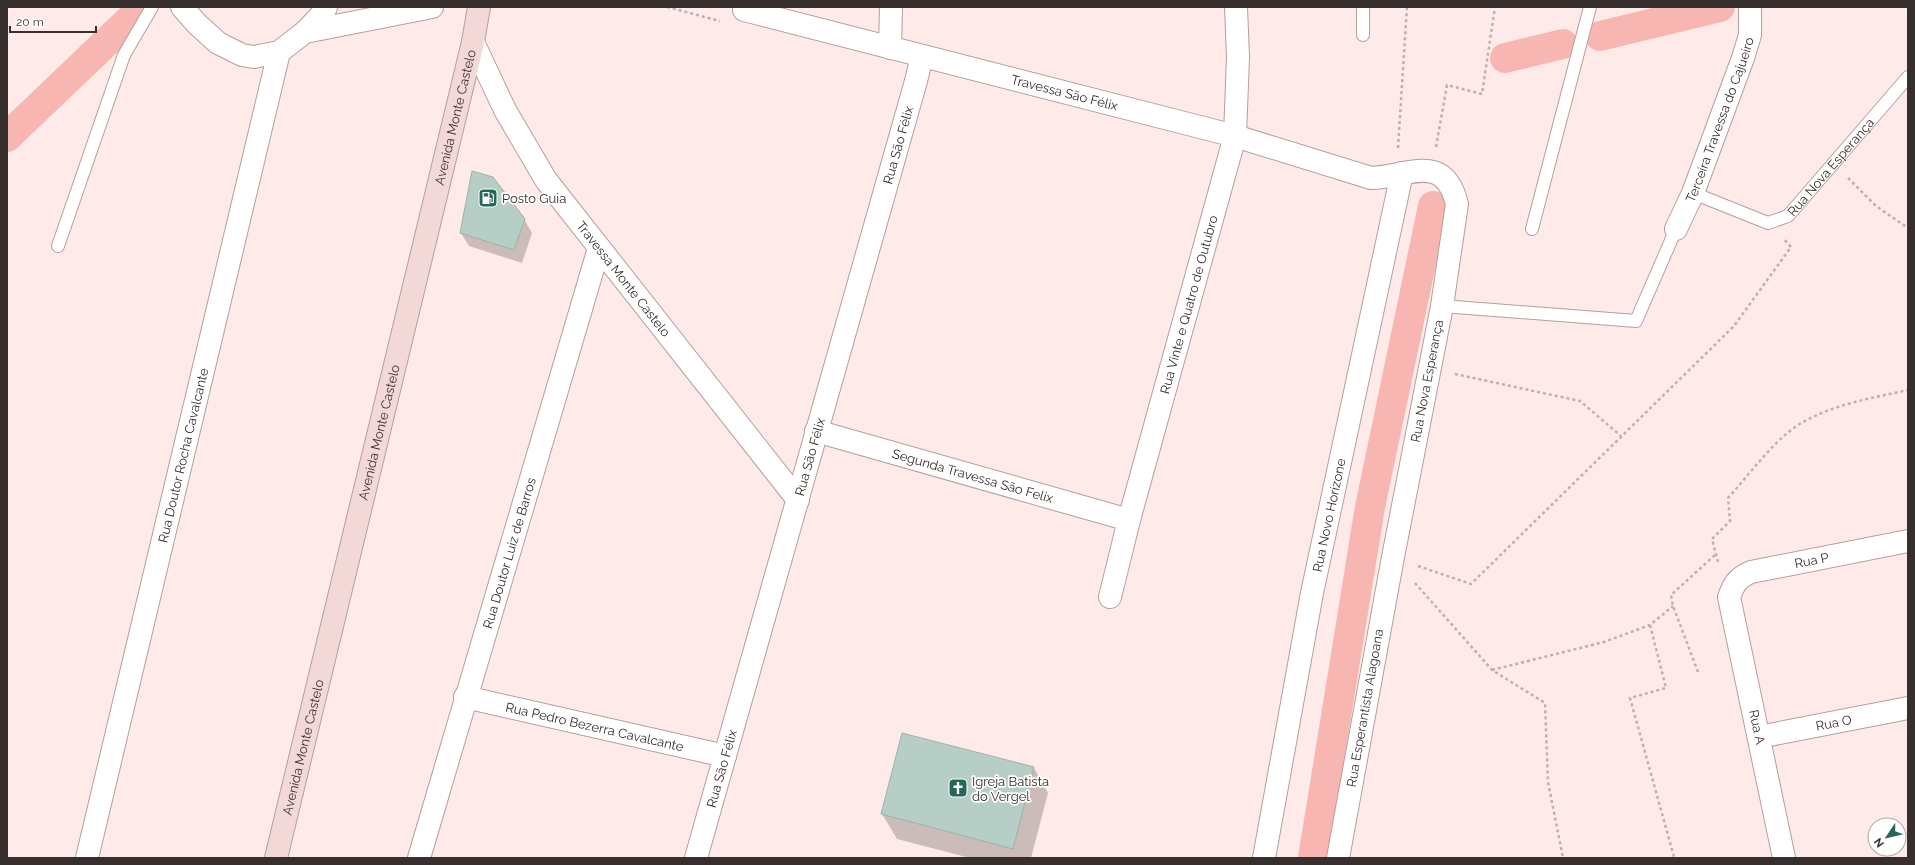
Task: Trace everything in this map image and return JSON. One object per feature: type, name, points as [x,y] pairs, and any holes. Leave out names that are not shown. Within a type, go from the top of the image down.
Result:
[{"type":"street","points":[[182,7],[197,24],[218,42],[242,55],[254,57],[280,52],[305,32],[324,12],[326,7]]},
{"type":"street","points":[[305,32],[432,7]]},
{"type":"street","name":"Avenida Monte Castelo","points":[[276,858],[473,42],[479,7]]},
{"type":"street","points":[[890,48],[892,7]]},
{"type":"street","name":"Rua Vinte e Quatro de Outubro","points":[[1110,597],[1235,136],[1238,57],[1236,7]]},
{"type":"street","name":"Terceira Travessa do Cajueiro","points":[[1676,229],[1693,193],[1743,58],[1750,35],[1750,7]]},
{"type":"street","name":"Travessa São Félix","points":[[744,10],[1235,136],[1371,178],[1423,170],[1432,171]]},
{"type":"street","name":"Travessa Monte Castelo","points":[[473,42],[505,110],[546,180],[798,500]]},
{"type":"street","name":"Rua Doutor Rocha Cavalcante","points":[[87,858],[280,52]]},
{"type":"street","name":"Rua São Félix","points":[[696,858],[922,56]]},
{"type":"street","name":"Rua Nova Esperança","points":[[1393,557],[1442,306],[1457,204],[1453,190],[1442,177],[1432,171]]},
{"type":"street","name":"Rua Novo Horizone","points":[[1264,858],[1312,593],[1399,174]]},
{"type":"street","name":"Rua Doutor Luiz de Barros","points":[[418,858],[599,248]]},
{"type":"street","name":"Segunda Travessa São Felix","points":[[816,431],[1130,520]]},
{"type":"street","name":"Rua P","points":[[1729,597],[1733,585],[1739,577],[1751,572],[1908,542]]},
{"type":"street","name":"Rua Esperantista Alagoana","points":[[1338,858],[1393,557]]},
{"type":"street","name":"Rua A","points":[[1729,597],[1784,858]]},
{"type":"street","name":"Rua Pedro Bezerra Cavalcante","points":[[465,697],[725,756]]},
{"type":"street","name":"Rua O","points":[[1759,737],[1908,708]]},
{"type":"lane","points":[[58,246],[124,55],[152,7]]},
{"type":"lane","points":[[1363,7],[1363,35]]},
{"type":"lane","points":[[1532,229],[1590,7]]},
{"type":"lane","name":"Rua Nova Esperança","points":[[1768,223],[1788,216],[1908,77]]},
{"type":"lane","points":[[1693,193],[1768,223]]},
{"type":"lane","points":[[1442,306],[1636,321],[1676,229]]},
{"type":"path","points":[[667,7],[739,26],[744,10]]},
{"type":"path","points":[[1399,174],[1406,7]]},
{"type":"path","points":[[1432,171],[1447,85],[1482,94],[1495,7]]},
{"type":"path","points":[[1834,163],[1876,206],[1908,228]]},
{"type":"path","points":[[1393,557],[1471,584],[1734,326],[1791,246],[1768,223]]},
{"type":"path","points":[[1429,368],[1580,401],[1621,436]]},
{"type":"path","points":[[1729,597],[1712,539],[1730,521],[1728,498],[1776,443],[1802,422],[1842,405],[1908,390]]},
{"type":"path","points":[[1698,672],[1673,606],[1671,595],[1716,554]]},
{"type":"path","points":[[1393,557],[1492,670],[1544,703],[1548,782],[1563,858]]},
{"type":"path","points":[[1492,670],[1604,642],[1650,625],[1673,606]]},
{"type":"path","points":[[1650,625],[1666,688],[1630,698],[1674,857],[1672,858]]},
{"type":"building","name":"Posto Guia","points":[[472,171],[493,177],[525,219],[514,250],[460,233]]},
{"type":"building","points":[[902,733],[1034,767],[1013,849],[881,814]]},
{"type":"waterway","points":[[1600,36],[1720,7]]},
{"type":"waterway","points":[[7,137],[141,9]]},
{"type":"waterway","points":[[1505,58],[1563,44]]},
{"type":"waterway","points":[[1313,858],[1370,507],[1433,206]]},
{"type":"place","name":"Posto Guia","points":[[488,198]]},
{"type":"place","name":"Igreja Batista do Vergel","points":[[958,788]]}]
